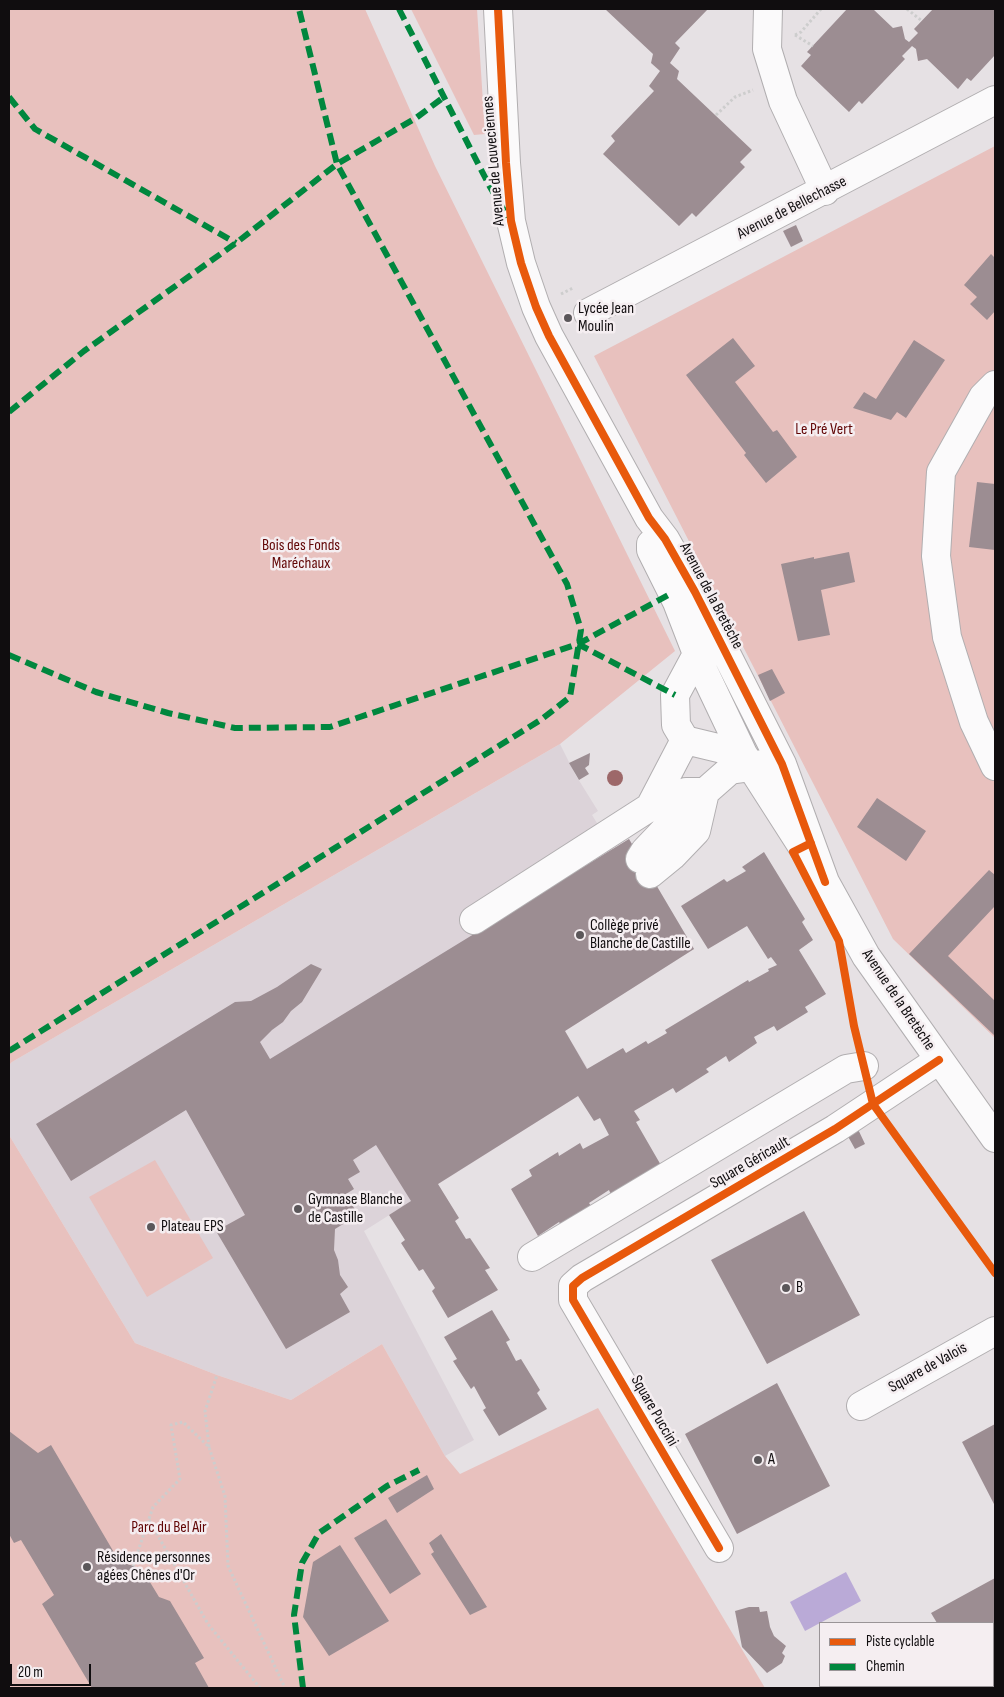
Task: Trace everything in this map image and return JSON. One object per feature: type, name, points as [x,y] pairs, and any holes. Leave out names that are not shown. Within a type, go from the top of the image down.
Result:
[{"type":"street","name":"Avenue de Louveciennes","points":[[498,9],[511,221],[521,263],[549,336]]},
{"type":"street","points":[[768,9],[767,49],[777,82],[783,101],[825,190]]},
{"type":"street","name":"Avenue de Bellechasse","points":[[588,314],[995,100]]},
{"type":"street","name":"Avenue de la Bretèche","points":[[549,336],[649,518],[665,539],[695,592],[782,764],[825,882]]},
{"type":"street","points":[[995,385],[983,397],[941,472],[936,556],[947,637],[974,722],[995,766]]},
{"type":"street","name":"Avenue de la Bretèche","points":[[649,518],[651,550],[677,602],[704,672],[747,760],[825,882],[866,956],[995,1138]]},
{"type":"street","points":[[697,654],[675,696],[676,725],[685,740],[747,760],[782,764]]},
{"type":"street","points":[[474,920],[524,890],[574,855],[650,807],[685,740]]},
{"type":"street","points":[[645,867],[645,851],[665,830],[679,800],[686,792],[705,792],[730,770],[747,760]]},
{"type":"street","name":"Square Géricault","points":[[574,1286],[582,1278],[835,1129],[939,1060]]},
{"type":"street","points":[[532,1257],[846,1069],[864,1066]]},
{"type":"street","name":"Square Puccini","points":[[574,1286],[573,1300],[718,1548]]},
{"type":"street","name":"Square de Valois","points":[[861,1406],[995,1331]]},
{"type":"path","points":[[907,9],[922,22]]},
{"type":"path","points":[[795,35],[813,46]]},
{"type":"path","points":[[716,115],[735,96],[777,82]]},
{"type":"path","points":[[217,1375],[205,1410],[209,1447],[225,1496],[228,1566],[285,1688]]},
{"type":"path","points":[[133,1566],[153,1507],[180,1479],[171,1424],[182,1422],[209,1447]]},
{"type":"path","points":[[148,1520],[208,1624],[260,1688]]},
{"type":"shaded area","points":[[560,744],[575,774],[598,811],[592,815],[613,849],[629,839],[694,949],[565,1031],[597,1084],[364,1231],[474,1440],[445,1456],[382,1344],[291,1400],[217,1375],[135,1343],[9,1135],[9,1065]]},
{"type":"shaded area","points":[[846,1572],[861,1601],[805,1631],[790,1602]]},
{"type":"green space","name":"Bois des Fonds Maréchaux","points":[[9,9],[365,9],[435,166],[675,651],[560,744],[9,1065]]},
{"type":"green space","points":[[411,9],[477,9],[485,134],[474,135]]},
{"type":"green space","name":"Le Pré Vert","points":[[995,146],[995,1038],[893,939],[594,356]]},
{"type":"green space","name":"Parc du Bel Air","points":[[9,1135],[135,1343],[217,1375],[291,1400],[382,1344],[445,1456],[460,1474],[598,1408],[765,1688],[9,1688]]},
{"type":"green space","name":"Plateau EPS","points":[[155,1160],[213,1258],[147,1297],[89,1197]]},
{"type":"building","points":[[605,9],[708,9],[675,43],[680,48],[670,63],[679,71],[677,79],[752,150],[740,162],[745,167],[696,217],[692,213],[679,226],[603,154],[615,141],[611,136],[654,91],[649,86],[660,71],[651,63],[653,54]]},
{"type":"building","points":[[847,9],[873,9],[893,28],[902,26],[905,39],[909,42],[918,33],[914,29],[933,9],[995,9],[995,55],[971,81],[967,78],[958,89],[927,59],[918,61],[916,49],[912,46],[902,56],[905,59],[862,104],[859,101],[849,112],[801,66],[811,55],[807,52]]},
{"type":"building","points":[[796,225],[803,241],[791,247],[783,231]]},
{"type":"building","points":[[991,254],[995,258],[995,311],[987,320],[970,304],[977,297],[964,285]]},
{"type":"building","points":[[733,338],[755,366],[735,382],[773,432],[777,430],[797,457],[766,483],[744,455],[746,453],[686,375]]},
{"type":"building","points":[[914,340],[945,360],[906,418],[897,412],[891,420],[853,408],[864,392],[876,399]]},
{"type":"building","points":[[977,482],[995,484],[995,550],[969,547]]},
{"type":"building","points":[[849,552],[855,582],[821,590],[830,635],[798,641],[781,564]]},
{"type":"building","points":[[772,669],[785,693],[770,701],[758,675]]},
{"type":"building","points":[[590,753],[589,765],[585,768],[589,774],[579,780],[569,763]]},
{"type":"building","points":[[877,798],[926,831],[906,861],[857,827]]},
{"type":"building","points":[[629,839],[694,949],[565,1031],[587,1069],[623,1048],[626,1053],[646,1041],[648,1044],[667,1033],[665,1030],[748,980],[749,982],[777,965],[771,957],[768,959],[747,926],[708,949],[681,906],[724,879],[727,882],[746,871],[742,867],[764,852],[805,919],[802,922],[813,940],[799,950],[826,994],[805,1007],[808,1012],[777,1031],[774,1026],[754,1037],[757,1043],[729,1062],[726,1056],[706,1069],[709,1072],[676,1093],[673,1088],[634,1111],[640,1120],[636,1122],[662,1167],[612,1197],[609,1190],[589,1203],[593,1209],[563,1228],[559,1222],[538,1236],[511,1189],[532,1176],[529,1170],[558,1152],[559,1156],[580,1143],[583,1149],[609,1135],[600,1118],[594,1121],[578,1096],[438,1184],[459,1218],[455,1221],[466,1239],[470,1238],[490,1268],[485,1270],[498,1290],[448,1318],[432,1291],[435,1288],[423,1269],[419,1271],[401,1243],[405,1240],[389,1215],[411,1201],[376,1145],[353,1160],[360,1172],[348,1179],[354,1189],[346,1194],[358,1215],[335,1229],[334,1250],[338,1260],[340,1275],[348,1287],[340,1294],[350,1312],[286,1349],[216,1231],[245,1215],[186,1110],[71,1181],[36,1124],[235,1002],[251,1001],[277,987],[311,964],[322,969],[302,1002],[260,1042],[270,1059]]},
{"type":"building","points":[[989,870],[995,875],[995,906],[948,956],[995,1001],[995,1036],[909,954]]},
{"type":"building","points":[[856,1125],[865,1144],[855,1149],[845,1131]]},
{"type":"building","name":"B","points":[[804,1211],[860,1315],[767,1364],[711,1260]]},
{"type":"building","points":[[492,1310],[510,1340],[506,1342],[516,1361],[521,1359],[540,1390],[537,1393],[547,1409],[499,1436],[483,1410],[486,1408],[474,1386],[471,1389],[453,1361],[457,1359],[444,1337]]},
{"type":"building","name":"A","points":[[777,1383],[830,1486],[737,1534],[685,1434]]},
{"type":"building","points":[[995,1424],[995,1506],[962,1442]]},
{"type":"building","name":"Résidence personnes agées Chênes d'Or","points":[[9,1431],[38,1453],[51,1445],[119,1561],[142,1569],[159,1597],[170,1601],[204,1658],[195,1663],[209,1688],[92,1688],[42,1604],[54,1595],[21,1540],[14,1543],[9,1534]]},
{"type":"building","points":[[427,1475],[434,1489],[397,1513],[388,1498]]},
{"type":"building","points":[[386,1519],[421,1574],[390,1594],[354,1538]]},
{"type":"building","points":[[441,1534],[487,1607],[470,1615],[431,1554],[434,1552],[429,1543]]},
{"type":"building","points":[[340,1545],[389,1621],[329,1656],[303,1617],[313,1562]]},
{"type":"building","points":[[995,1578],[995,1688],[970,1687],[994,1687],[994,1622],[936,1622],[931,1613]]},
{"type":"building","points":[[749,1607],[759,1607],[760,1612],[767,1611],[774,1636],[786,1646],[782,1653],[785,1656],[782,1663],[767,1673],[742,1647],[735,1611]]},
{"type":"marked path","points":[[9,1051],[542,719],[570,697],[581,630],[567,584],[337,164],[299,9]]},
{"type":"marked path","points":[[399,9],[490,187],[508,217]]},
{"type":"marked path","points":[[9,97],[35,129],[236,243]]},
{"type":"marked path","points":[[9,412],[84,351],[236,243],[337,164],[416,118],[444,97]]},
{"type":"marked path","points":[[578,644],[672,593]]},
{"type":"marked path","points":[[9,655],[96,692],[168,713],[235,728],[330,727],[578,644],[675,695]]},
{"type":"marked path","points":[[303,1688],[294,1615],[302,1563],[319,1533],[387,1486],[419,1470]]},
{"type":"cycle path","points":[[498,9],[511,221],[521,263],[536,307],[549,336],[649,518],[665,539],[695,592],[782,764],[825,882]]},
{"type":"cycle path","points":[[811,843],[793,852],[839,941],[854,1026],[873,1104],[995,1273]]},
{"type":"cycle path","points":[[719,1548],[573,1300],[573,1286],[582,1278],[835,1129],[939,1060]]},
{"type":"place","name":"Lycée Jean Moulin","points":[[568,318]]},
{"type":"place","name":"Collège privé Blanche de Castille","points":[[580,935]]},
{"type":"place","name":"Gymnase Blanche de Castille","points":[[298,1209]]},
{"type":"place","name":"Plateau EPS","points":[[151,1227]]},
{"type":"place","name":"B","points":[[786,1288]]},
{"type":"place","name":"A","points":[[758,1460]]},
{"type":"place","name":"Résidence personnes agées Chênes d'Or","points":[[87,1567]]}]
